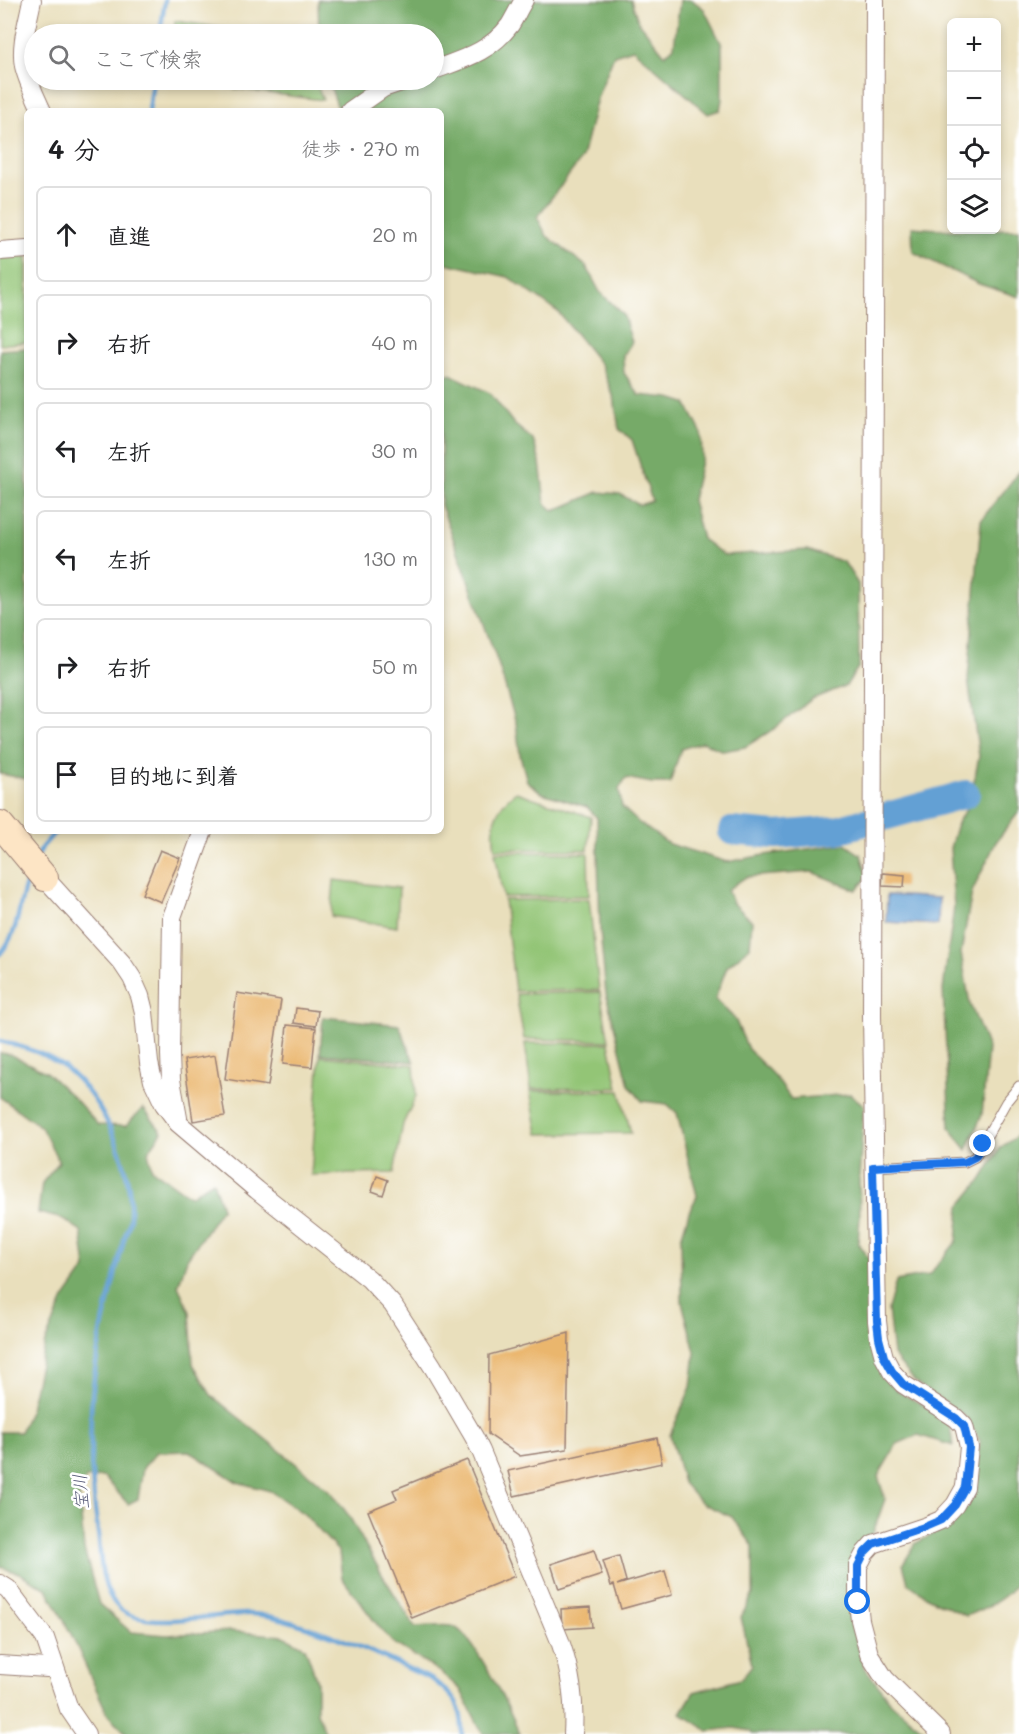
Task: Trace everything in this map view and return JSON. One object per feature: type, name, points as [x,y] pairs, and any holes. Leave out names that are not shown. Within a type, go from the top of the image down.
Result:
[{"type":"street","points":[[28,24],[32,0]]},
{"type":"street","points":[[444,66],[474,55],[494,41],[510,25],[524,0]]},
{"type":"street","points":[[875,0],[872,1016],[877,1321],[884,1357],[892,1371],[903,1384],[956,1418],[964,1426],[969,1447],[965,1487],[955,1505],[941,1520],[873,1544],[865,1552],[858,1566],[858,1602],[869,1654],[885,1678],[941,1734]]},
{"type":"street","points":[[24,45],[24,64]]},
{"type":"street","points":[[32,90],[41,108]]},
{"type":"street","points":[[354,108],[380,90]]},
{"type":"street","points":[[0,251],[24,249]]},
{"type":"street","points":[[0,824],[37,869],[122,963],[132,978],[144,1012],[153,1081],[164,1104],[178,1123],[257,1190],[369,1279],[393,1305],[433,1367],[481,1451],[560,1641],[570,1670],[575,1708],[573,1734]]},
{"type":"street","points":[[178,1123],[178,1111],[171,1080],[170,1055],[172,917],[203,834]]},
{"type":"street","points":[[0,1584],[8,1589],[45,1638],[69,1709],[86,1734]]},
{"type":"street","points":[[0,1665],[47,1668],[54,1666]]},
{"type":"lane","points":[[873,1167],[965,1162],[975,1157],[1006,1102],[1019,1086]]},
{"type":"green space","points":[[318,0],[631,0],[638,21],[665,55],[674,46],[680,0],[692,0],[704,9],[722,45],[720,110],[708,114],[633,49],[614,55],[597,98],[582,158],[537,217],[547,236],[586,266],[600,292],[623,314],[632,342],[623,356],[624,373],[639,395],[670,398],[686,403],[701,432],[702,457],[692,500],[702,539],[724,555],[807,550],[844,562],[858,584],[859,666],[846,686],[812,699],[774,729],[745,747],[723,751],[703,742],[681,749],[670,783],[652,783],[626,778],[619,789],[622,807],[638,822],[669,844],[727,862],[845,844],[861,855],[868,877],[856,890],[812,872],[746,877],[727,890],[733,903],[752,921],[750,947],[727,967],[715,999],[735,1019],[748,1049],[776,1078],[791,1099],[850,1094],[864,1105],[859,1178],[858,1243],[869,1259],[878,1367],[897,1391],[936,1412],[950,1426],[953,1446],[918,1435],[897,1444],[878,1476],[885,1499],[873,1533],[859,1551],[848,1578],[852,1628],[865,1668],[891,1703],[929,1734],[752,1734],[750,1731],[734,1728],[708,1731],[681,1713],[694,1692],[741,1679],[752,1665],[741,1617],[753,1594],[753,1546],[732,1517],[701,1503],[683,1483],[670,1435],[691,1387],[695,1352],[682,1302],[681,1238],[697,1196],[677,1113],[667,1104],[642,1101],[629,1085],[606,994],[600,930],[597,818],[587,807],[542,793],[527,781],[520,755],[516,723],[499,666],[444,513],[444,375],[450,374],[490,393],[514,424],[533,440],[540,462],[545,503],[554,511],[598,492],[620,494],[639,505],[652,501],[632,440],[619,429],[614,398],[601,365],[558,312],[508,277],[444,263],[444,108],[338,108],[332,90],[444,90],[444,24],[319,24]]},
{"type":"green space","points":[[175,21],[195,24],[175,24]]},
{"type":"green space","points":[[246,90],[319,90],[323,100]]},
{"type":"green space","points":[[912,227],[947,230],[947,234],[1001,234],[1001,229],[1019,229],[1019,297],[979,284],[913,252]]},
{"type":"green space","points":[[24,256],[24,342],[0,345],[0,258]]},
{"type":"green space","points":[[24,348],[24,778],[0,774],[0,350]]},
{"type":"green space","points":[[1019,472],[1019,812],[996,842],[972,892],[961,953],[970,1004],[988,1048],[982,1115],[967,1150],[950,1128],[943,990],[954,907],[950,848],[957,823],[970,803],[979,756],[968,679],[981,520]]},
{"type":"green space","points":[[516,792],[591,817],[588,850],[495,849],[496,817],[503,804]]},
{"type":"green space","points":[[495,852],[588,853],[589,896],[503,897]]},
{"type":"green space","points":[[334,880],[399,888],[397,927],[331,916]]},
{"type":"green space","points":[[589,899],[599,990],[515,991],[504,900]]},
{"type":"green space","points":[[600,992],[609,1041],[524,1039],[516,994]]},
{"type":"green space","points":[[323,1017],[399,1025],[414,1062],[320,1054]]},
{"type":"green space","points":[[525,1043],[609,1043],[618,1088],[531,1089]]},
{"type":"green space","points":[[0,1053],[9,1054],[46,1072],[77,1101],[98,1125],[126,1126],[143,1108],[162,1132],[148,1152],[152,1169],[190,1196],[213,1181],[222,1208],[187,1259],[178,1286],[190,1312],[193,1364],[211,1395],[332,1493],[349,1516],[415,1627],[449,1625],[460,1631],[470,1642],[490,1674],[520,1734],[483,1734],[460,1689],[440,1672],[392,1642],[342,1578],[339,1552],[304,1514],[270,1491],[237,1482],[189,1451],[157,1452],[143,1468],[138,1499],[128,1504],[104,1477],[86,1478],[79,1493],[84,1549],[99,1604],[131,1632],[167,1635],[231,1631],[284,1636],[305,1647],[317,1681],[317,1712],[326,1734],[127,1734],[108,1715],[72,1636],[47,1589],[19,1573],[0,1567],[0,1432],[20,1432],[30,1409],[45,1342],[64,1299],[86,1268],[81,1231],[63,1219],[38,1213],[42,1183],[59,1162],[41,1127],[0,1097]]},
{"type":"green space","points":[[320,1056],[414,1065],[416,1096],[403,1124],[394,1173],[311,1175]]},
{"type":"green space","points":[[530,1091],[620,1091],[631,1133],[538,1134]]},
{"type":"green space","points":[[1019,1135],[1019,1578],[1003,1597],[966,1616],[929,1598],[908,1583],[903,1564],[916,1543],[956,1522],[972,1497],[980,1441],[965,1416],[917,1384],[893,1355],[888,1309],[896,1281],[929,1275],[957,1241],[960,1206],[982,1179],[1001,1147]]},
{"type":"water","points":[[887,895],[939,898],[938,925],[886,922]]},
{"type":"building","points":[[160,850],[180,858],[161,902],[142,894]]},
{"type":"building","points":[[883,873],[905,875],[904,887],[882,886]]},
{"type":"building","points":[[237,993],[281,1000],[268,1086],[225,1079]]},
{"type":"building","points":[[296,1008],[318,1011],[316,1026],[294,1023]]},
{"type":"building","points":[[287,1025],[316,1028],[312,1067],[283,1064]]},
{"type":"building","points":[[215,1055],[225,1116],[193,1121],[184,1060]]},
{"type":"building","points":[[377,1176],[388,1180],[383,1195],[372,1191]]},
{"type":"building","points":[[569,1333],[567,1449],[520,1456],[488,1434],[489,1355]]},
{"type":"building","points":[[657,1438],[662,1463],[514,1496],[508,1471]]},
{"type":"building","points":[[467,1460],[515,1576],[412,1618],[368,1511],[397,1499],[393,1490]]},
{"type":"building","points":[[594,1550],[602,1575],[559,1589],[551,1564]]},
{"type":"building","points":[[619,1556],[626,1581],[617,1585],[665,1571],[672,1595],[621,1609],[614,1585],[611,1586],[603,1561]]},
{"type":"building","points":[[590,1607],[592,1627],[562,1629],[561,1609]]},
{"type":"waterway","points":[[161,24],[165,0]]},
{"type":"waterway","points":[[149,108],[152,90]]},
{"type":"waterway","points":[[732,831],[776,835],[837,830],[966,794]]},
{"type":"waterway","points":[[38,856],[42,847],[53,834]]},
{"type":"waterway","points":[[0,954],[16,924],[30,874]]},
{"type":"waterway","name":"宝川","points":[[0,1041],[42,1054],[71,1073],[100,1109],[120,1152],[126,1174],[130,1196],[130,1219],[102,1330],[94,1378],[90,1436],[101,1562],[112,1600],[129,1615],[145,1619],[251,1614],[273,1617],[339,1639],[433,1680],[456,1703],[461,1716],[462,1734]]},
{"type":"route","points":[[858,1602],[858,1566],[865,1552],[873,1544],[941,1520],[955,1505],[965,1487],[969,1447],[964,1426],[956,1418],[903,1384],[884,1357],[877,1321],[873,1167],[965,1162],[975,1157],[983,1144]]}]
